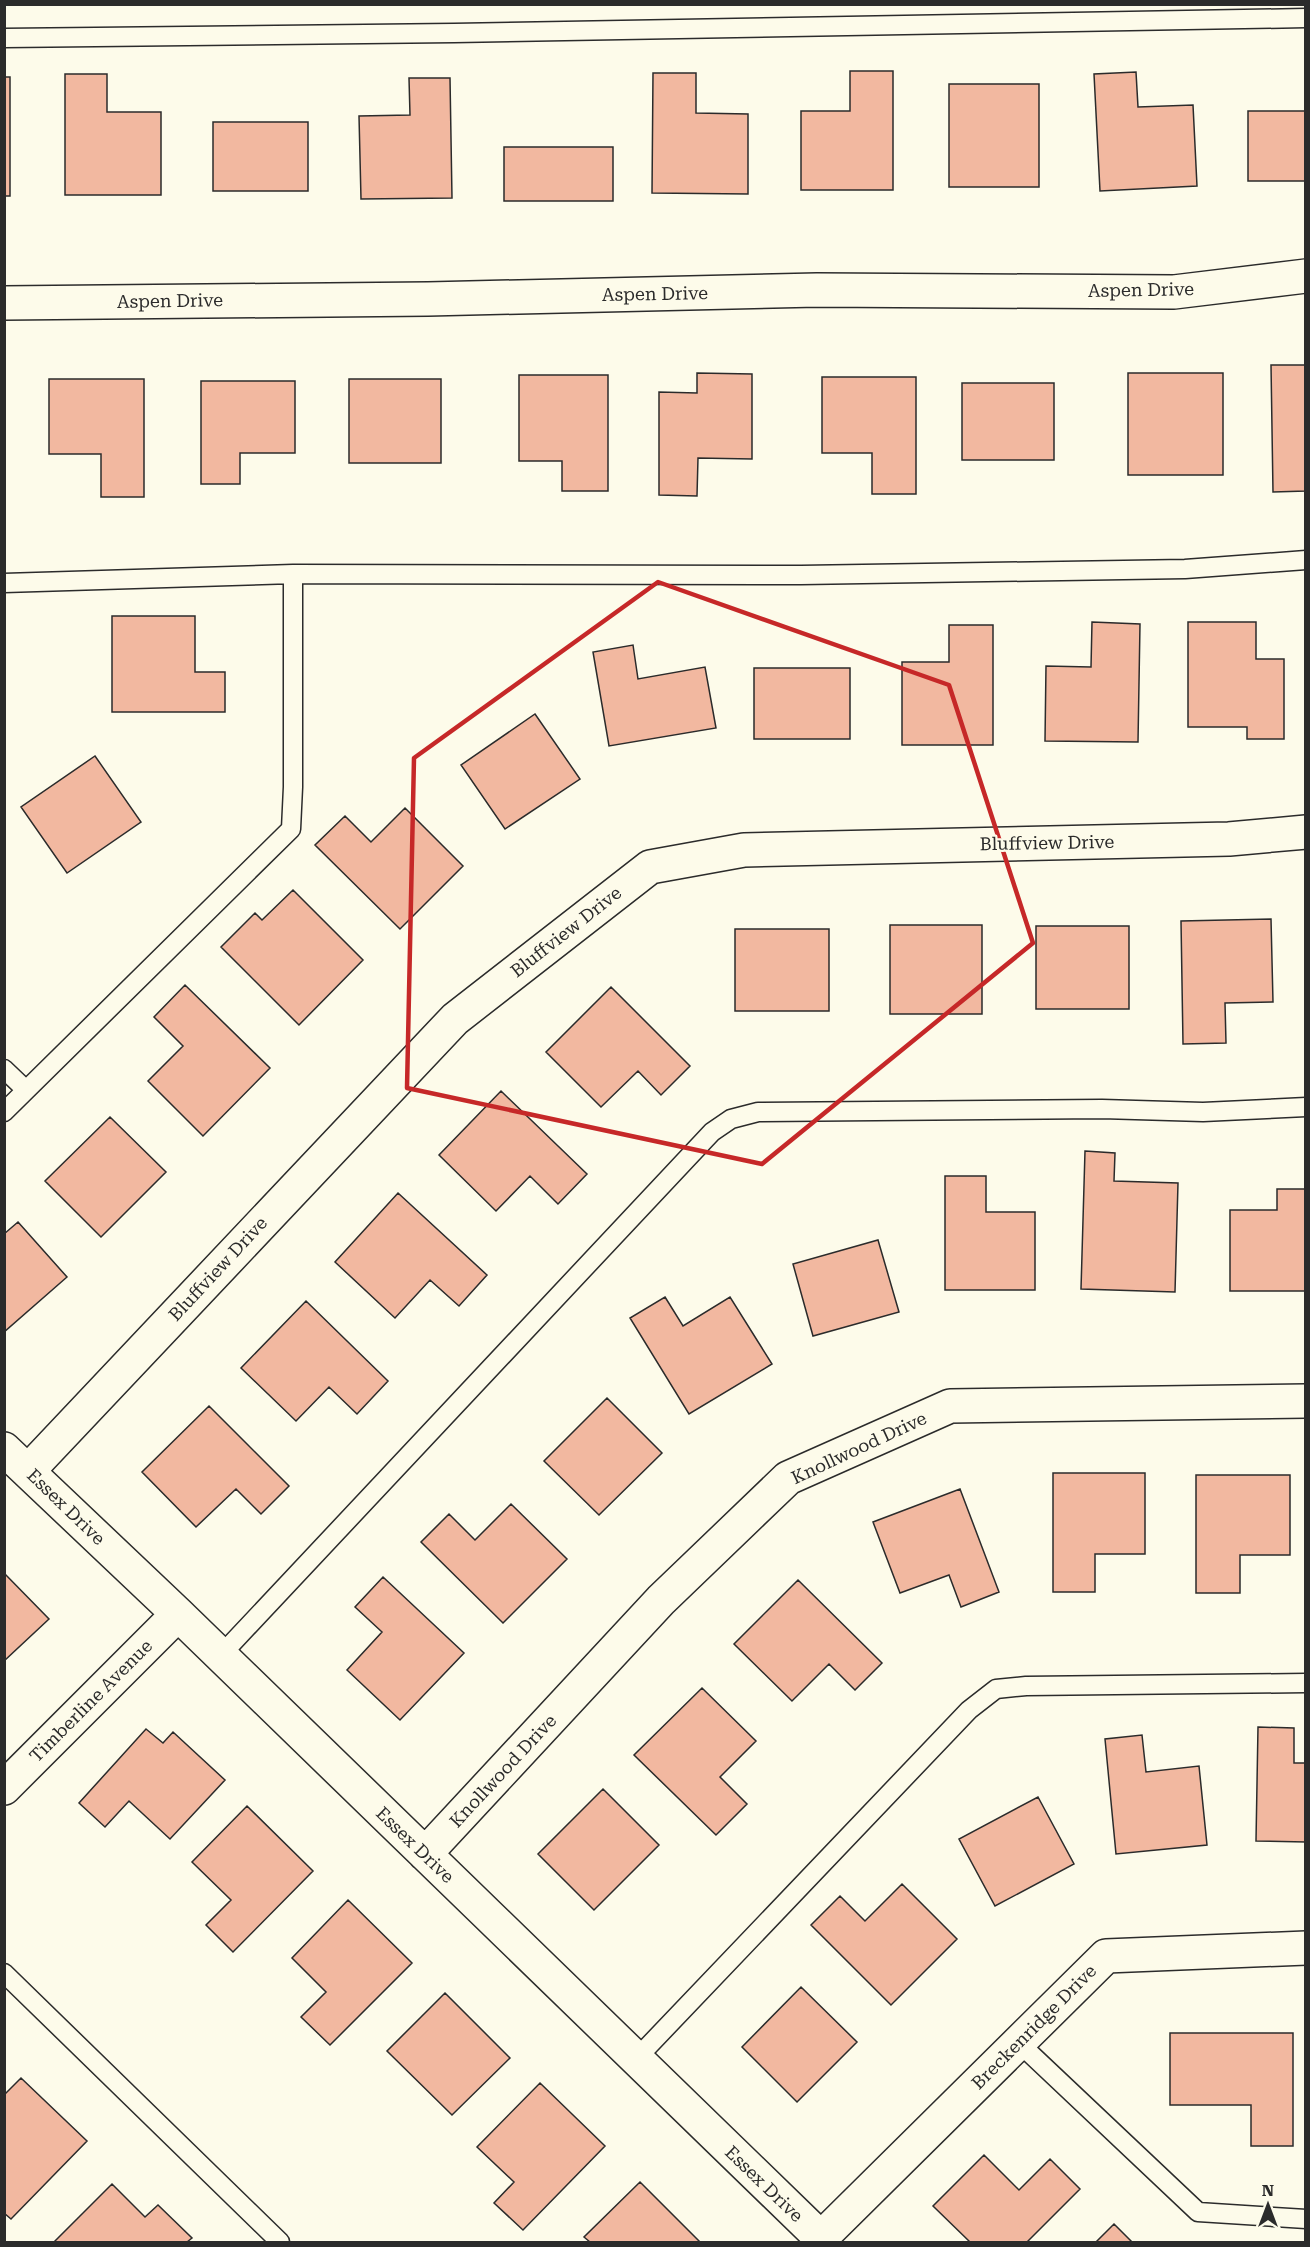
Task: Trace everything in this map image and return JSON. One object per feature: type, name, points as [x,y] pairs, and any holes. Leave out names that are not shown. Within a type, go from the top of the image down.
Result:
[{"type":"street","name":"Aspen Drive","points":[[4,303],[428,299],[817,290],[1174,292],[1305,276]]},
{"type":"street","name":"Bluffview Drive","points":[[28,1471],[455,1019],[650,867],[744,850],[1229,839],[1305,832]]},
{"type":"street","name":"Knollwood Drive","points":[[425,1854],[661,1600],[788,1478],[950,1406],[1305,1401]]},
{"type":"street","name":"Essex Drive","points":[[4,1449],[178,1614],[823,2240]]},
{"type":"street","name":"Timberline Avenue","points":[[4,1788],[178,1614]]},
{"type":"street","name":"Breckenridge Drive","points":[[823,2240],[1106,1956],[1305,1948]]},
{"type":"lane","points":[[4,38],[465,33],[1305,18]]},
{"type":"lane","points":[[4,583],[293,574],[824,575],[1185,569],[1305,560]]},
{"type":"lane","points":[[4,1112],[291,829],[293,574]]},
{"type":"lane","points":[[4,1069],[26,1090]]},
{"type":"lane","points":[[220,1655],[712,1132],[730,1119],[758,1112],[1102,1109],[1203,1112],[1305,1107]]},
{"type":"lane","points":[[636,2060],[969,1710],[996,1689],[1026,1686],[1305,1683]]},
{"type":"lane","points":[[4,1973],[280,2242]]},
{"type":"lane","points":[[1018,2042],[1198,2212],[1305,2219]]},
{"type":"highlighted area","points":[[658,582],[949,685],[1033,943],[762,1164],[407,1088],[414,758]]},
{"type":"building","points":[[850,71],[893,71],[893,190],[801,190],[801,111],[850,111]]},
{"type":"building","points":[[1136,72],[1138,107],[1193,105],[1197,186],[1100,191],[1094,74]]},
{"type":"building","points":[[653,73],[696,73],[696,113],[748,114],[748,194],[652,193]]},
{"type":"building","points":[[65,74],[107,74],[107,112],[161,112],[161,195],[65,195]]},
{"type":"building","points":[[4,77],[10,77],[10,196],[4,196]]},
{"type":"building","points":[[409,78],[450,78],[452,198],[361,199],[359,116],[410,115]]},
{"type":"building","points":[[949,84],[1039,84],[1039,187],[949,187]]},
{"type":"building","points":[[1248,111],[1306,111],[1306,181],[1248,181]]},
{"type":"building","points":[[213,122],[308,122],[308,191],[213,191]]},
{"type":"building","points":[[504,147],[613,147],[613,201],[504,201]]},
{"type":"building","points":[[1271,365],[1306,365],[1306,491],[1273,492]]},
{"type":"building","points":[[697,373],[752,374],[752,459],[698,458],[697,496],[659,495],[659,392],[697,393]]},
{"type":"building","points":[[1128,373],[1223,373],[1223,475],[1128,475]]},
{"type":"building","points":[[519,375],[608,375],[608,491],[562,491],[562,461],[519,461]]},
{"type":"building","points":[[822,377],[916,377],[916,494],[872,494],[872,453],[822,453]]},
{"type":"building","points":[[49,379],[144,379],[144,497],[101,497],[101,454],[49,454]]},
{"type":"building","points":[[349,379],[441,379],[441,463],[349,463]]},
{"type":"building","points":[[201,381],[295,381],[295,453],[240,453],[240,484],[201,484]]},
{"type":"building","points":[[962,383],[1054,383],[1054,460],[962,460]]},
{"type":"building","points":[[112,616],[195,616],[195,672],[225,672],[225,712],[112,712]]},
{"type":"building","points":[[1092,622],[1140,624],[1138,742],[1045,741],[1046,666],[1091,667]]},
{"type":"building","points":[[1188,622],[1256,622],[1256,659],[1284,659],[1284,739],[1247,739],[1247,727],[1188,727]]},
{"type":"building","points":[[949,625],[993,625],[993,745],[902,745],[902,662],[949,662]]},
{"type":"building","points":[[633,645],[638,679],[705,667],[716,728],[609,746],[593,652]]},
{"type":"building","points":[[754,668],[850,668],[850,739],[754,739]]},
{"type":"building","points":[[535,714],[580,779],[505,829],[461,765]]},
{"type":"building","points":[[95,756],[141,822],[67,873],[21,807]]},
{"type":"building","points":[[405,808],[463,866],[400,929],[315,845],[345,816],[371,842]]},
{"type":"building","points":[[293,890],[363,960],[299,1025],[221,947],[255,913],[262,920]]},
{"type":"building","points":[[1271,919],[1273,1002],[1225,1003],[1226,1043],[1183,1044],[1181,921]]},
{"type":"building","points":[[890,925],[982,925],[982,1014],[890,1014]]},
{"type":"building","points":[[1036,926],[1129,926],[1129,1009],[1036,1009]]},
{"type":"building","points":[[735,929],[829,929],[829,1011],[735,1011]]},
{"type":"building","points":[[185,985],[270,1068],[203,1136],[148,1081],[183,1046],[154,1017]]},
{"type":"building","points":[[611,987],[690,1066],[661,1095],[638,1071],[601,1107],[546,1052]]},
{"type":"building","points":[[501,1091],[587,1174],[558,1204],[530,1176],[496,1211],[439,1155]]},
{"type":"building","points":[[110,1117],[166,1172],[101,1237],[45,1181]]},
{"type":"building","points":[[1085,1151],[1115,1153],[1114,1181],[1178,1183],[1175,1292],[1081,1289]]},
{"type":"building","points":[[945,1176],[986,1176],[986,1212],[1035,1212],[1035,1290],[945,1290]]},
{"type":"building","points":[[1277,1189],[1306,1189],[1306,1291],[1230,1291],[1230,1210],[1277,1210]]},
{"type":"building","points":[[398,1193],[487,1275],[459,1306],[430,1280],[395,1318],[335,1262]]},
{"type":"building","points":[[18,1222],[67,1277],[4,1332],[4,1234]]},
{"type":"building","points":[[878,1240],[899,1312],[813,1336],[793,1264]]},
{"type":"building","points":[[665,1297],[683,1326],[730,1297],[772,1364],[689,1414],[630,1318]]},
{"type":"building","points":[[306,1301],[388,1381],[357,1414],[329,1387],[296,1421],[241,1368]]},
{"type":"building","points":[[607,1398],[662,1453],[599,1515],[544,1461]]},
{"type":"building","points":[[209,1406],[289,1486],[261,1514],[236,1489],[196,1527],[142,1472]]},
{"type":"building","points":[[1053,1473],[1145,1473],[1145,1554],[1095,1554],[1095,1592],[1053,1592]]},
{"type":"building","points":[[1196,1475],[1290,1475],[1290,1555],[1240,1555],[1240,1593],[1196,1593]]},
{"type":"building","points":[[960,1489],[999,1592],[961,1607],[949,1575],[900,1593],[873,1522]]},
{"type":"building","points":[[511,1504],[567,1559],[503,1623],[421,1542],[449,1514],[475,1540]]},
{"type":"building","points":[[4,1573],[49,1619],[4,1661]]},
{"type":"building","points":[[383,1577],[464,1653],[400,1720],[347,1670],[382,1632],[355,1607]]},
{"type":"building","points":[[798,1580],[882,1663],[855,1690],[829,1664],[792,1701],[734,1644]]},
{"type":"building","points":[[702,1688],[756,1741],[720,1777],[747,1804],[716,1835],[634,1755]]},
{"type":"building","points":[[1258,1727],[1294,1728],[1294,1763],[1306,1763],[1306,1842],[1256,1841]]},
{"type":"building","points":[[146,1729],[163,1743],[173,1732],[225,1780],[170,1839],[129,1801],[105,1827],[79,1803]]},
{"type":"building","points":[[1142,1735],[1146,1772],[1199,1766],[1207,1845],[1116,1854],[1105,1739]]},
{"type":"building","points":[[603,1789],[659,1845],[594,1910],[538,1854]]},
{"type":"building","points":[[1038,1797],[1074,1864],[995,1906],[959,1839]]},
{"type":"building","points":[[247,1806],[313,1871],[233,1952],[206,1925],[231,1900],[192,1862]]},
{"type":"building","points":[[902,1884],[957,1939],[891,2005],[811,1925],[840,1896],[865,1921]]},
{"type":"building","points":[[348,1900],[412,1963],[330,2045],[301,2017],[326,1992],[292,1958]]},
{"type":"building","points":[[801,1987],[857,2042],[797,2102],[742,2047]]},
{"type":"building","points":[[445,1993],[510,2058],[452,2115],[387,2051]]},
{"type":"building","points":[[1170,2033],[1293,2033],[1293,2146],[1251,2146],[1251,2105],[1170,2105]]},
{"type":"building","points":[[21,2078],[87,2141],[11,2219],[4,2213],[4,2095]]},
{"type":"building","points":[[540,2083],[605,2146],[523,2230],[494,2203],[514,2182],[477,2147]]},
{"type":"building","points":[[984,2155],[1019,2190],[1050,2159],[1080,2189],[1027,2242],[970,2242],[933,2206]]},
{"type":"building","points":[[640,2182],[700,2242],[590,2242],[584,2237]]},
{"type":"building","points":[[112,2184],[145,2217],[158,2205],[192,2238],[187,2242],[54,2242]]},
{"type":"building","points":[[1114,2224],[1132,2242],[1096,2242]]}]
